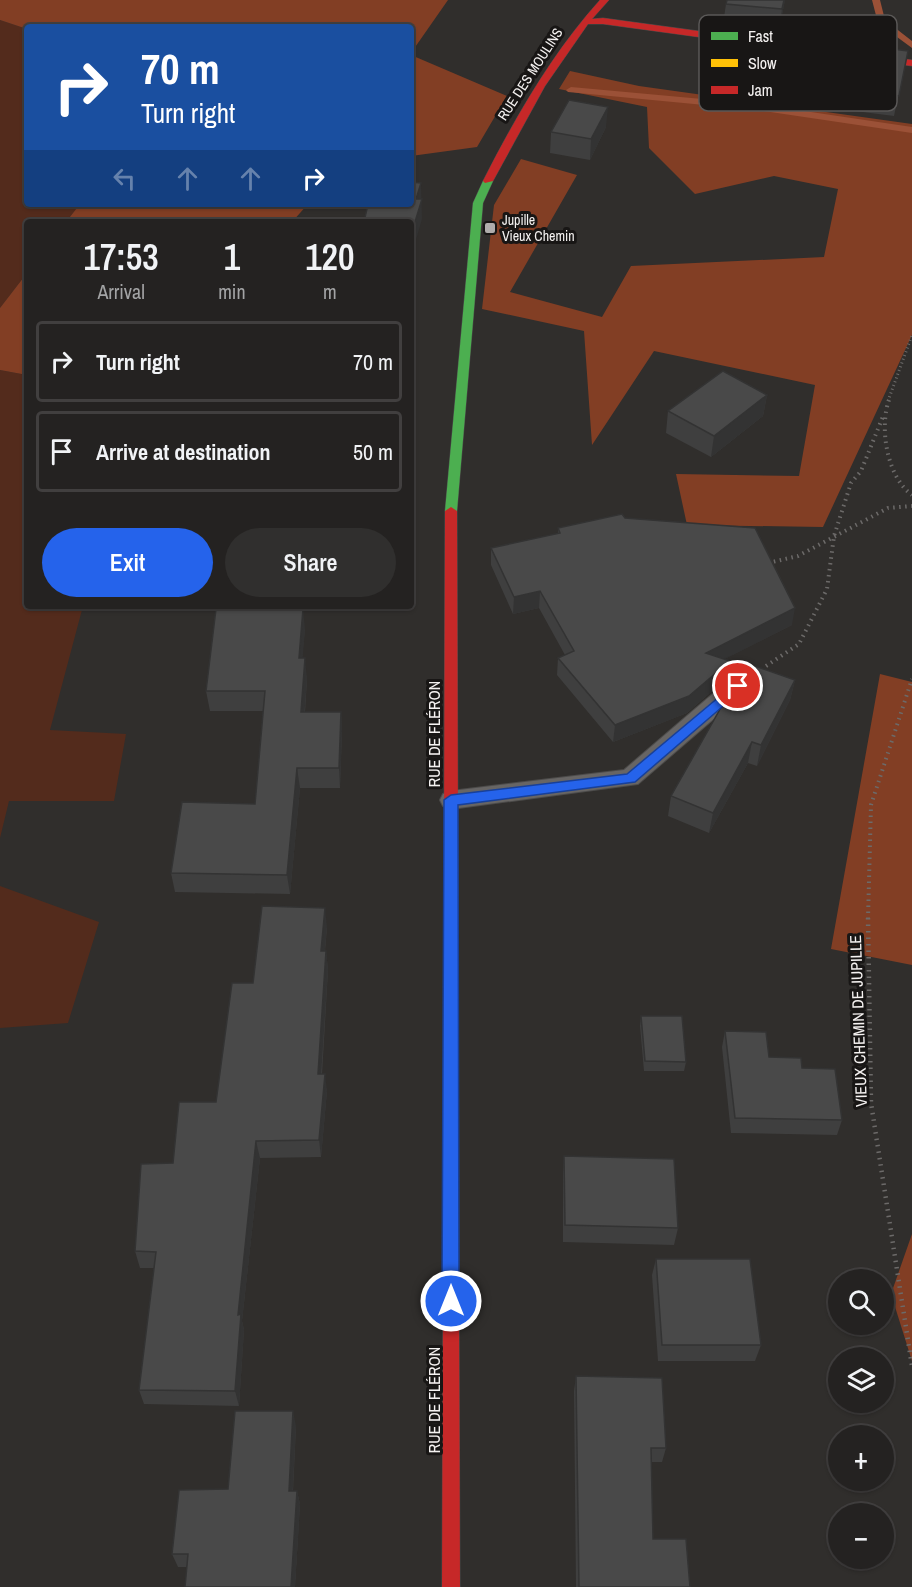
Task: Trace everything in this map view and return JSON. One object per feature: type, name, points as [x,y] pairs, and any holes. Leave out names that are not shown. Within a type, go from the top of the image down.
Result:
[{"type":"street","name":"RUE DES MOULINS","points":[[508,140],[584,22],[604,0]]},
{"type":"street","points":[[584,22],[603,21],[699,34]]},
{"type":"street","points":[[897,61],[912,63]]},
{"type":"street","name":"RUE DE FLÉRON","points":[[451,1587],[451,509],[478,203],[508,140]]},
{"type":"lane","points":[[451,800],[630,778],[738,686]]},
{"type":"path","points":[[738,686],[799,644],[827,589],[834,536],[851,483],[861,471],[912,335]]},
{"type":"path","points":[[884,414],[890,460],[902,487],[912,495]]},
{"type":"path","points":[[764,564],[798,556],[888,508],[912,506]]},
{"type":"path","name":"VIEUX CHEMIN DE JUPILLE","points":[[912,679],[871,805],[867,944],[871,1103],[912,1366]]},
{"type":"shaded area","points":[[0,0],[448,0],[414,49],[414,24],[24,24],[24,28],[0,20]]},
{"type":"shaded area","points":[[0,20],[24,28],[24,207],[78,207],[68,219],[24,219],[24,277],[0,308]]},
{"type":"shaded area","points":[[414,56],[507,96],[477,147],[414,156]]},
{"type":"shaded area","points":[[570,71],[639,86],[699,94],[699,111],[819,111],[912,124],[912,335],[823,527],[687,525],[676,474],[799,476],[815,385],[654,351],[592,445],[584,331],[482,309],[494,205],[521,159],[577,175],[510,292],[602,317],[631,266],[824,257],[838,189],[774,176],[695,194],[649,148],[647,107],[559,89]]},
{"type":"shaded area","points":[[78,207],[305,207],[295,219],[68,219]]},
{"type":"shaded area","points":[[24,277],[24,374],[0,370],[0,308]]},
{"type":"shaded area","points":[[0,370],[24,374],[24,609],[82,609],[50,730],[126,734],[114,801],[9,801],[0,838]]},
{"type":"shaded area","points":[[880,674],[912,682],[912,965],[831,949]]},
{"type":"shaded area","points":[[0,886],[99,922],[68,1023],[0,1028]]},
{"type":"shaded area","points":[[912,1234],[912,1361],[894,1304],[894,1285]]},
{"type":"building","points":[[727,0],[784,0],[782,9],[726,4]]},
{"type":"building","points":[[897,50],[908,51],[899,96],[897,96]]},
{"type":"building","points":[[569,100],[608,107],[591,139],[551,132]]},
{"type":"building","points":[[414,182],[421,183],[416,199],[422,199],[414,225],[414,219],[365,219],[367,207],[414,207]]},
{"type":"building","points":[[723,371],[767,395],[714,436],[668,411]]},
{"type":"building","points":[[622,514],[625,518],[755,528],[795,608],[706,653],[730,661],[689,696],[615,725],[558,658],[574,651],[540,591],[514,597],[491,548],[560,533],[558,528]]},
{"type":"building","points":[[216,609],[303,609],[299,658],[305,658],[301,712],[341,712],[339,768],[297,768],[287,875],[171,873],[182,802],[255,804],[265,691],[206,691]]},
{"type":"building","points":[[755,666],[795,680],[761,745],[752,742],[713,813],[671,796],[732,688]]},
{"type":"building","points":[[262,906],[325,908],[321,951],[326,951],[318,1074],[325,1074],[319,1140],[256,1141],[238,1315],[241,1314],[235,1391],[139,1390],[156,1252],[135,1251],[141,1164],[173,1163],[179,1102],[216,1102],[232,983],[253,983]]},
{"type":"building","points":[[641,1016],[682,1016],[686,1062],[645,1061]]},
{"type":"building","points":[[725,1031],[766,1032],[769,1057],[801,1058],[802,1068],[835,1069],[842,1120],[735,1118]]},
{"type":"building","points":[[564,1156],[674,1159],[678,1228],[565,1225]]},
{"type":"building","points":[[656,1259],[750,1259],[761,1345],[662,1345]]},
{"type":"building","points":[[576,1376],[662,1378],[666,1448],[651,1448],[653,1539],[686,1539],[690,1587],[579,1587]]},
{"type":"building","points":[[235,1411],[293,1411],[289,1491],[297,1491],[291,1587],[185,1587],[188,1554],[172,1554],[179,1490],[228,1489]]},
{"type":"waterway","points":[[876,0],[880,15]]},
{"type":"waterway","points":[[897,33],[912,45]]},
{"type":"waterway","points":[[571,90],[699,102]]},
{"type":"waterway","points":[[784,111],[912,130]]},
{"type":"traffic: fast","points":[[451,511],[478,203],[488,181]]},
{"type":"traffic: slow","points":[[451,842],[451,1306]]},
{"type":"traffic: jam","points":[[488,181],[540,86],[572,39],[605,0]]},
{"type":"traffic: jam","points":[[583,22],[603,21],[699,34]]},
{"type":"traffic: jam","points":[[897,61],[912,63]]},
{"type":"traffic: jam","points":[[451,511],[451,842]]},
{"type":"traffic: jam","points":[[451,1306],[451,1587]]},
{"type":"place","name":"Jupille Vieux Chemin","points":[[490,228]]},
{"type":"route","points":[[451,1301],[451,800],[630,778],[738,686]]}]
